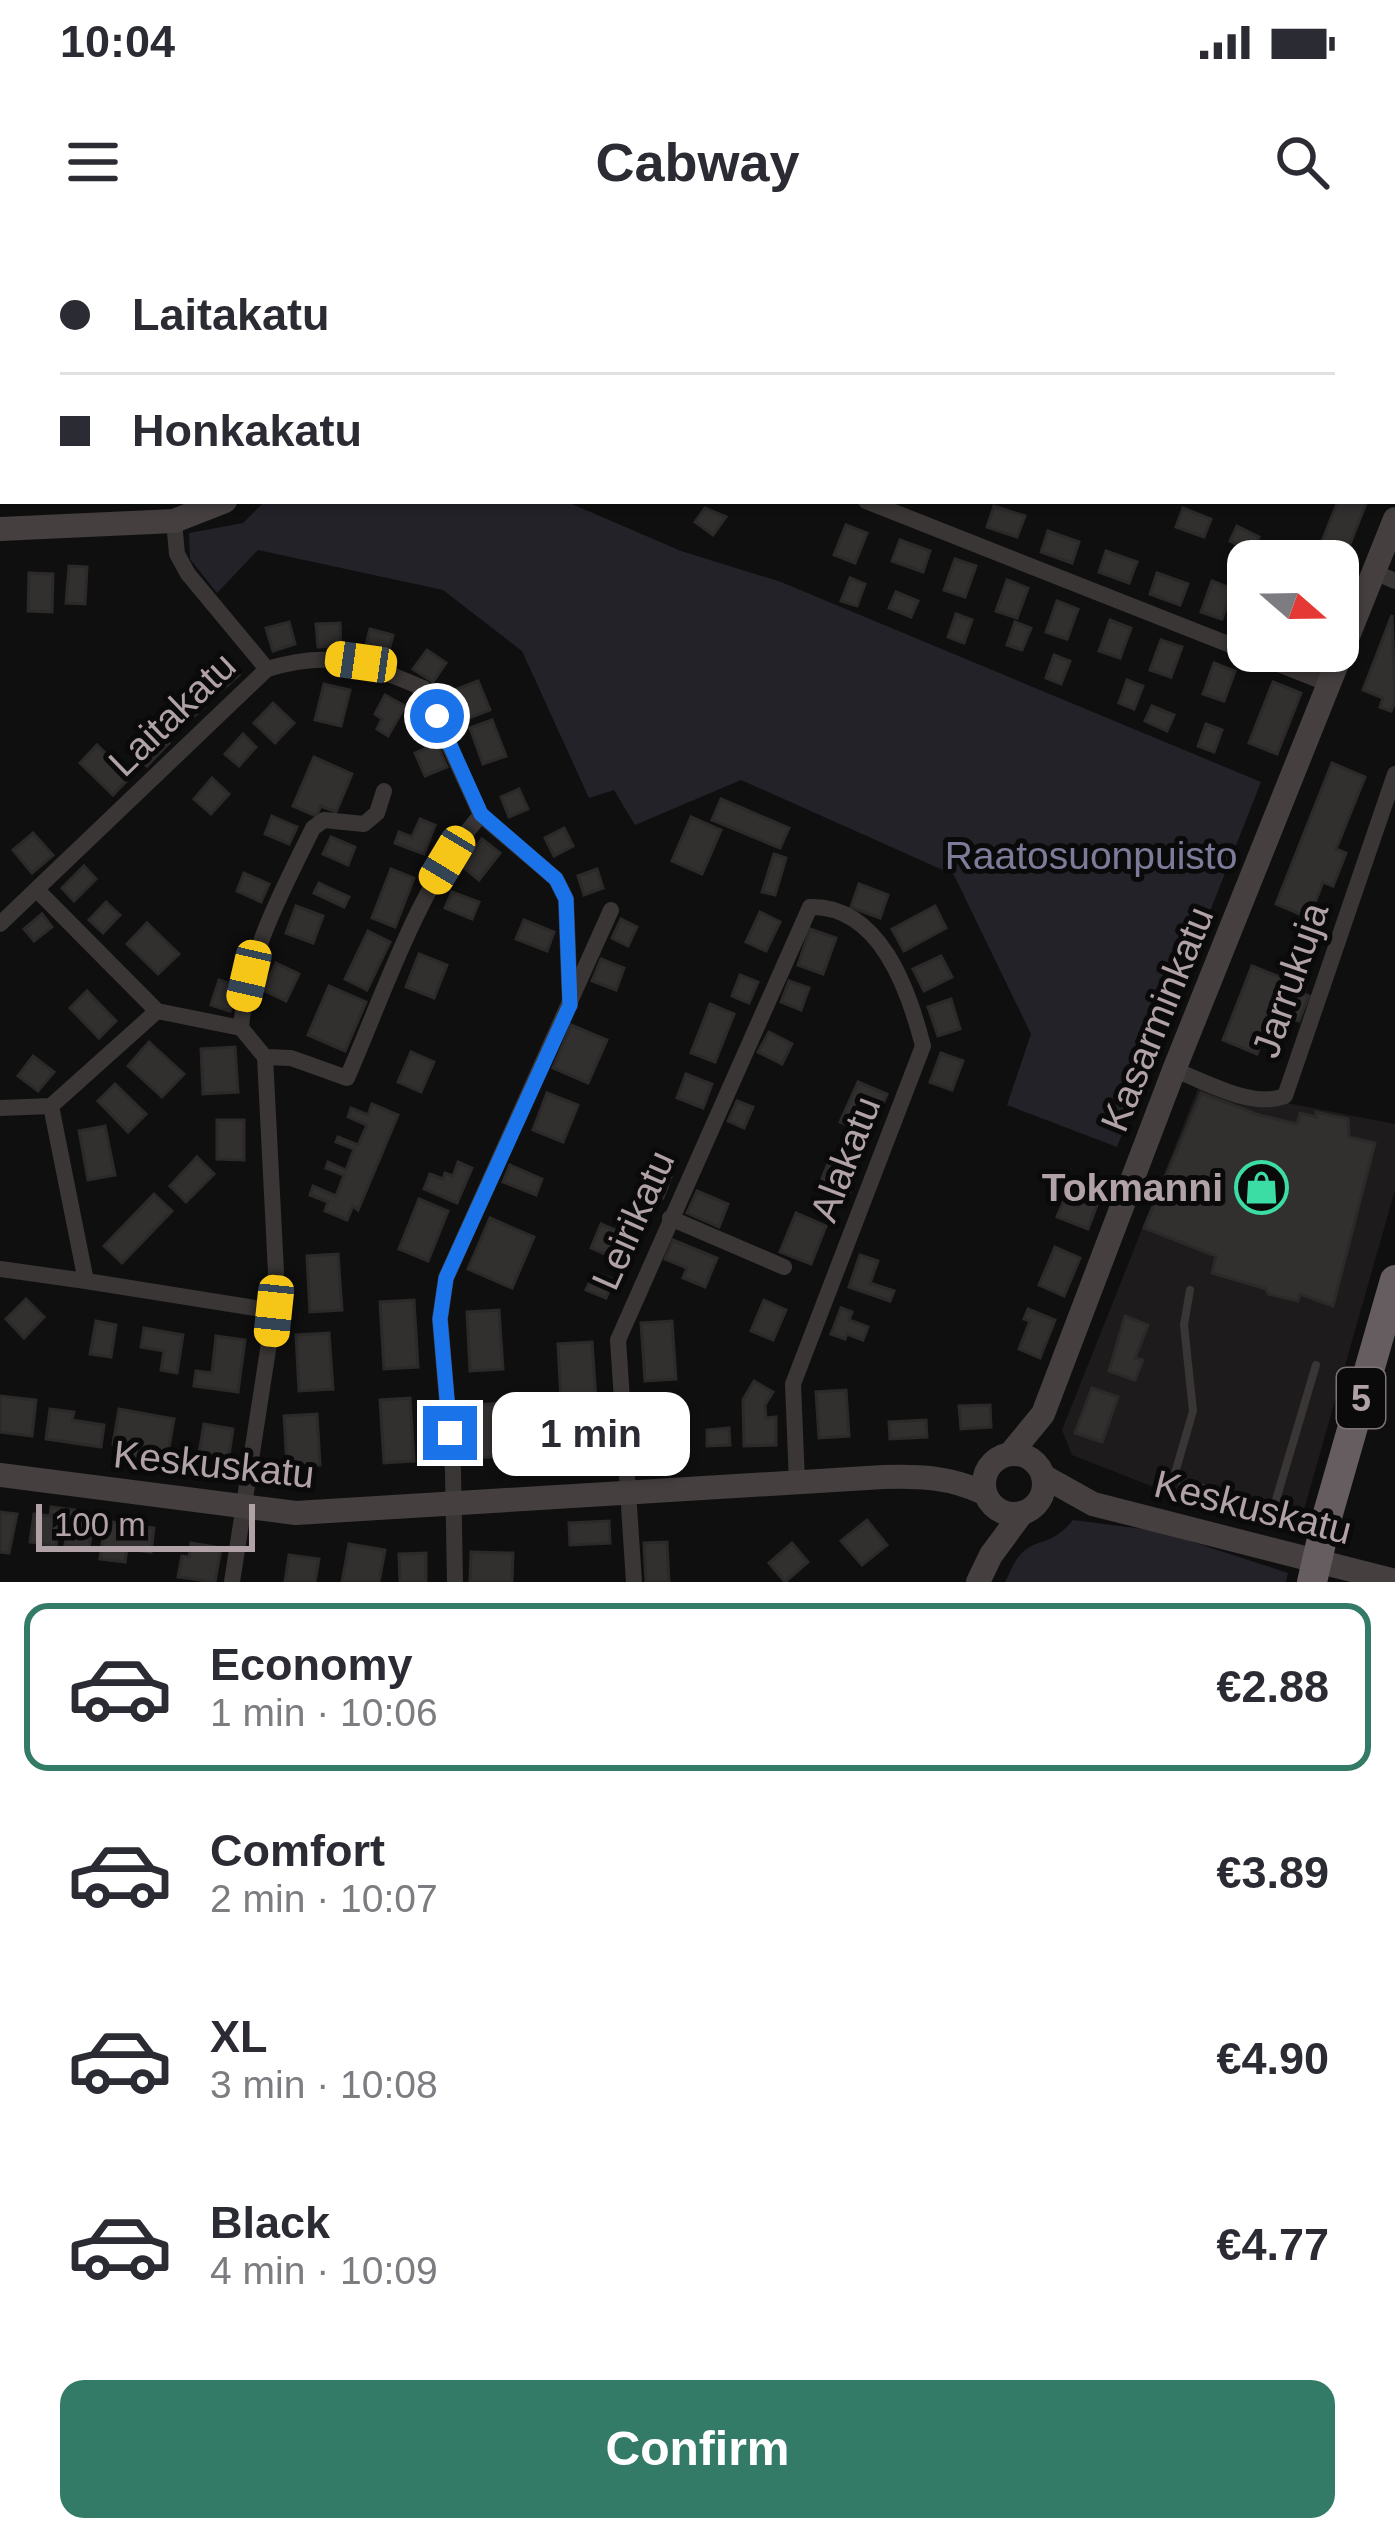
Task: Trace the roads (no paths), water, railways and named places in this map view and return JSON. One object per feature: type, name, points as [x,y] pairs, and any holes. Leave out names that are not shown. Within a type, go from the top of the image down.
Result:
[{"type":"highway","name":"5","points":[[1312,1582],[1395,1280]]},
{"type":"street","points":[[0,529],[174,520],[217,504]]},
{"type":"street","points":[[874,504],[1329,684]]},
{"type":"street","name":"Kasarminkatu","points":[[1041,1471],[1042,1414],[1329,684],[1384,576],[1395,519]]},
{"type":"street","points":[[174,520],[177,554],[188,574],[268,669]]},
{"type":"street","name":"Laitakatu","points":[[0,924],[268,669],[300,659],[330,657],[361,662],[423,688],[481,814],[556,879],[566,899],[570,1005]]},
{"type":"street","name":"Jarrukuja","points":[[1174,1070],[1255,1100],[1285,1096],[1395,774]]},
{"type":"street","points":[[241,1028],[249,976],[266,923],[313,828],[325,820],[364,824],[377,813],[384,791]]},
{"type":"street","points":[[265,1057],[291,1058],[346,1078],[433,884],[461,836],[481,814]]},
{"type":"street","points":[[37,890],[158,1011],[241,1028],[265,1057],[274,1311],[232,1582]]},
{"type":"street","name":"Leirikatu","points":[[634,1582],[617,1340],[810,907]]},
{"type":"street","name":"Alakatu","points":[[797,1482],[793,1384],[923,1046],[915,1016],[881,946],[860,923],[824,907],[810,907]]},
{"type":"street","points":[[455,1582],[440,1319],[446,1278],[611,910]]},
{"type":"street","points":[[0,1108],[51,1106],[158,1011]]},
{"type":"street","points":[[51,1106],[86,1281]]},
{"type":"street","points":[[670,1218],[784,1267]]},
{"type":"street","points":[[0,1269],[274,1311]]},
{"type":"street","name":"Kasarminkatu","points":[[1000,1459],[1042,1414]]},
{"type":"street","points":[[978,1582],[991,1555],[1039,1499],[1041,1471],[1026,1455],[1000,1459],[990,1500],[991,1555]]},
{"type":"street","name":"Keskuskatu","points":[[925,1476],[1000,1459]]},
{"type":"street","name":"Keskuskatu","points":[[1041,1471],[1093,1504],[1395,1581]]},
{"type":"street","name":"Keskuskatu","points":[[0,1475],[296,1514],[925,1476],[960,1481],[990,1500]]},
{"type":"street","points":[[990,1500],[1028,1510]]},
{"type":"street","name":"Keskuskatu","points":[[1028,1510],[1093,1504]]},
{"type":"lane","points":[[1190,1290],[1184,1325],[1192,1412],[1175,1473],[1180,1481],[1273,1510],[1316,1365]]},
{"type":"place","name":"Tokmanni","points":[[1262,1187]]},
{"type":"park label","name":"Raatosuonpuisto","points":[[1091,855]]}]
